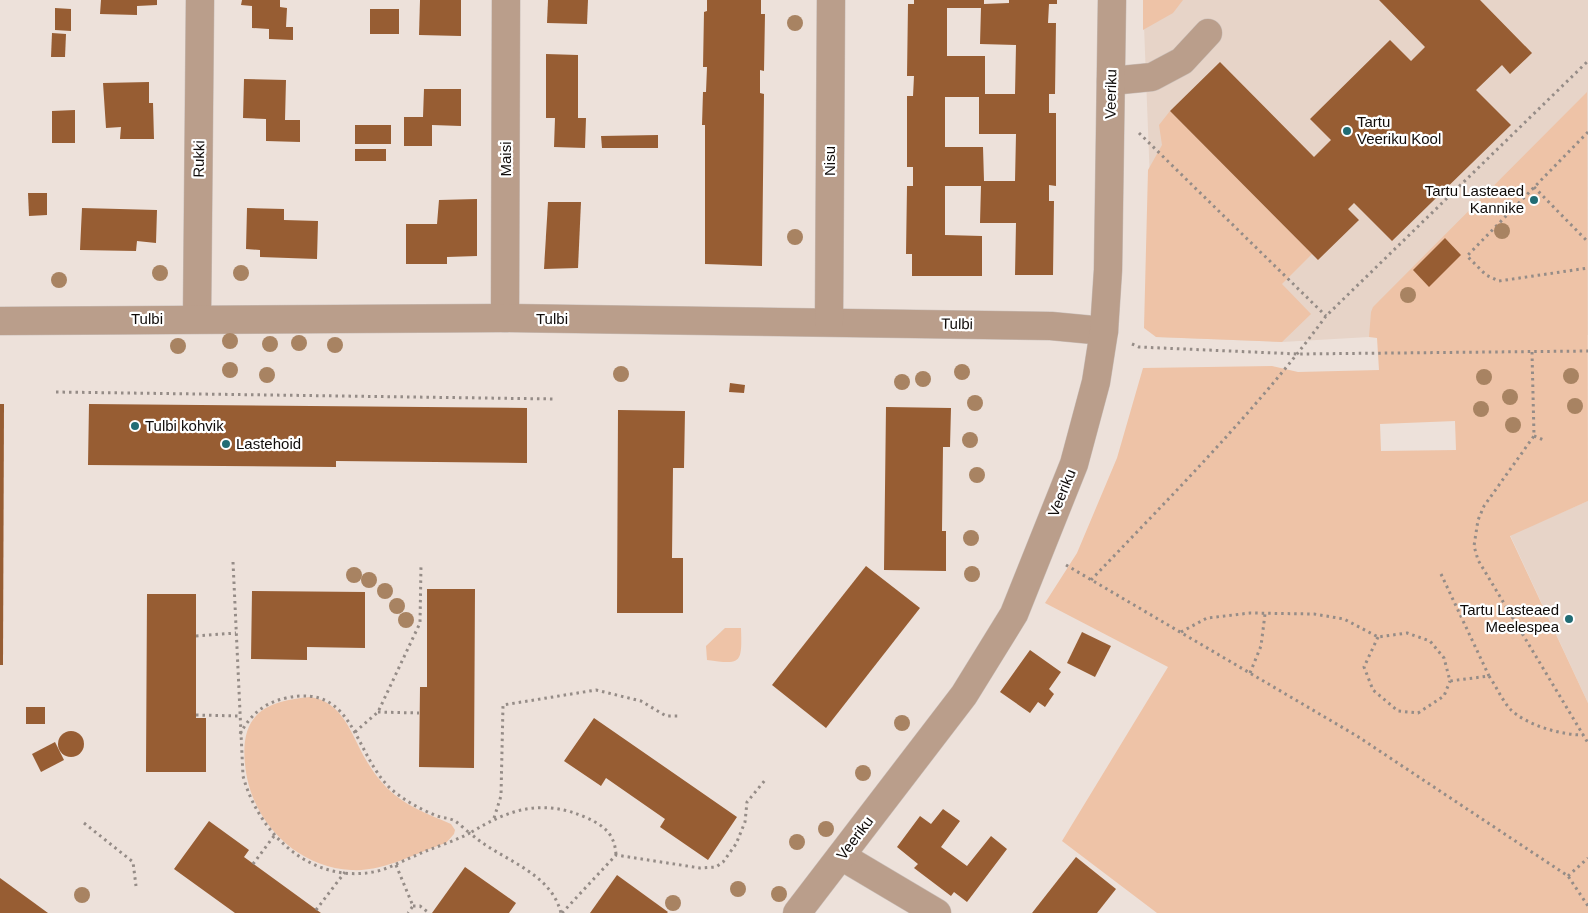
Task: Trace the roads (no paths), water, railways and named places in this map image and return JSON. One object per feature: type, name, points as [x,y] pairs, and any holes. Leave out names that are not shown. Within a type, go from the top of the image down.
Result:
[{"type":"street","name":"Rukki","points":[[197,319],[200,0]]},
{"type":"street","name":"Maisi","points":[[505,318],[506,0]]},
{"type":"street","name":"Nisu","points":[[829,322],[831,0]]},
{"type":"street","name":"Veeriku","points":[[798,913],[964,695],[1014,614],[1074,464],[1096,382],[1104,331],[1108,270],[1112,0]]},
{"type":"street","points":[[1111,93],[1152,77],[1182,60],[1208,33]]},
{"type":"street","name":"Tulbi","points":[[0,321],[505,318],[1051,326],[1104,331]]},
{"type":"street","points":[[841,856],[937,913]]},
{"type":"place","name":"Tartu Veeriku Kool","points":[[1347,131]]},
{"type":"place","name":"Tartu Lasteaed Kannike","points":[[1534,200]]},
{"type":"place","name":"Tulbi kohvik","points":[[135,426]]},
{"type":"place","name":"Lastehoid","points":[[226,444]]},
{"type":"place","name":"Tartu Lasteaed Meelespea","points":[[1569,619]]}]
